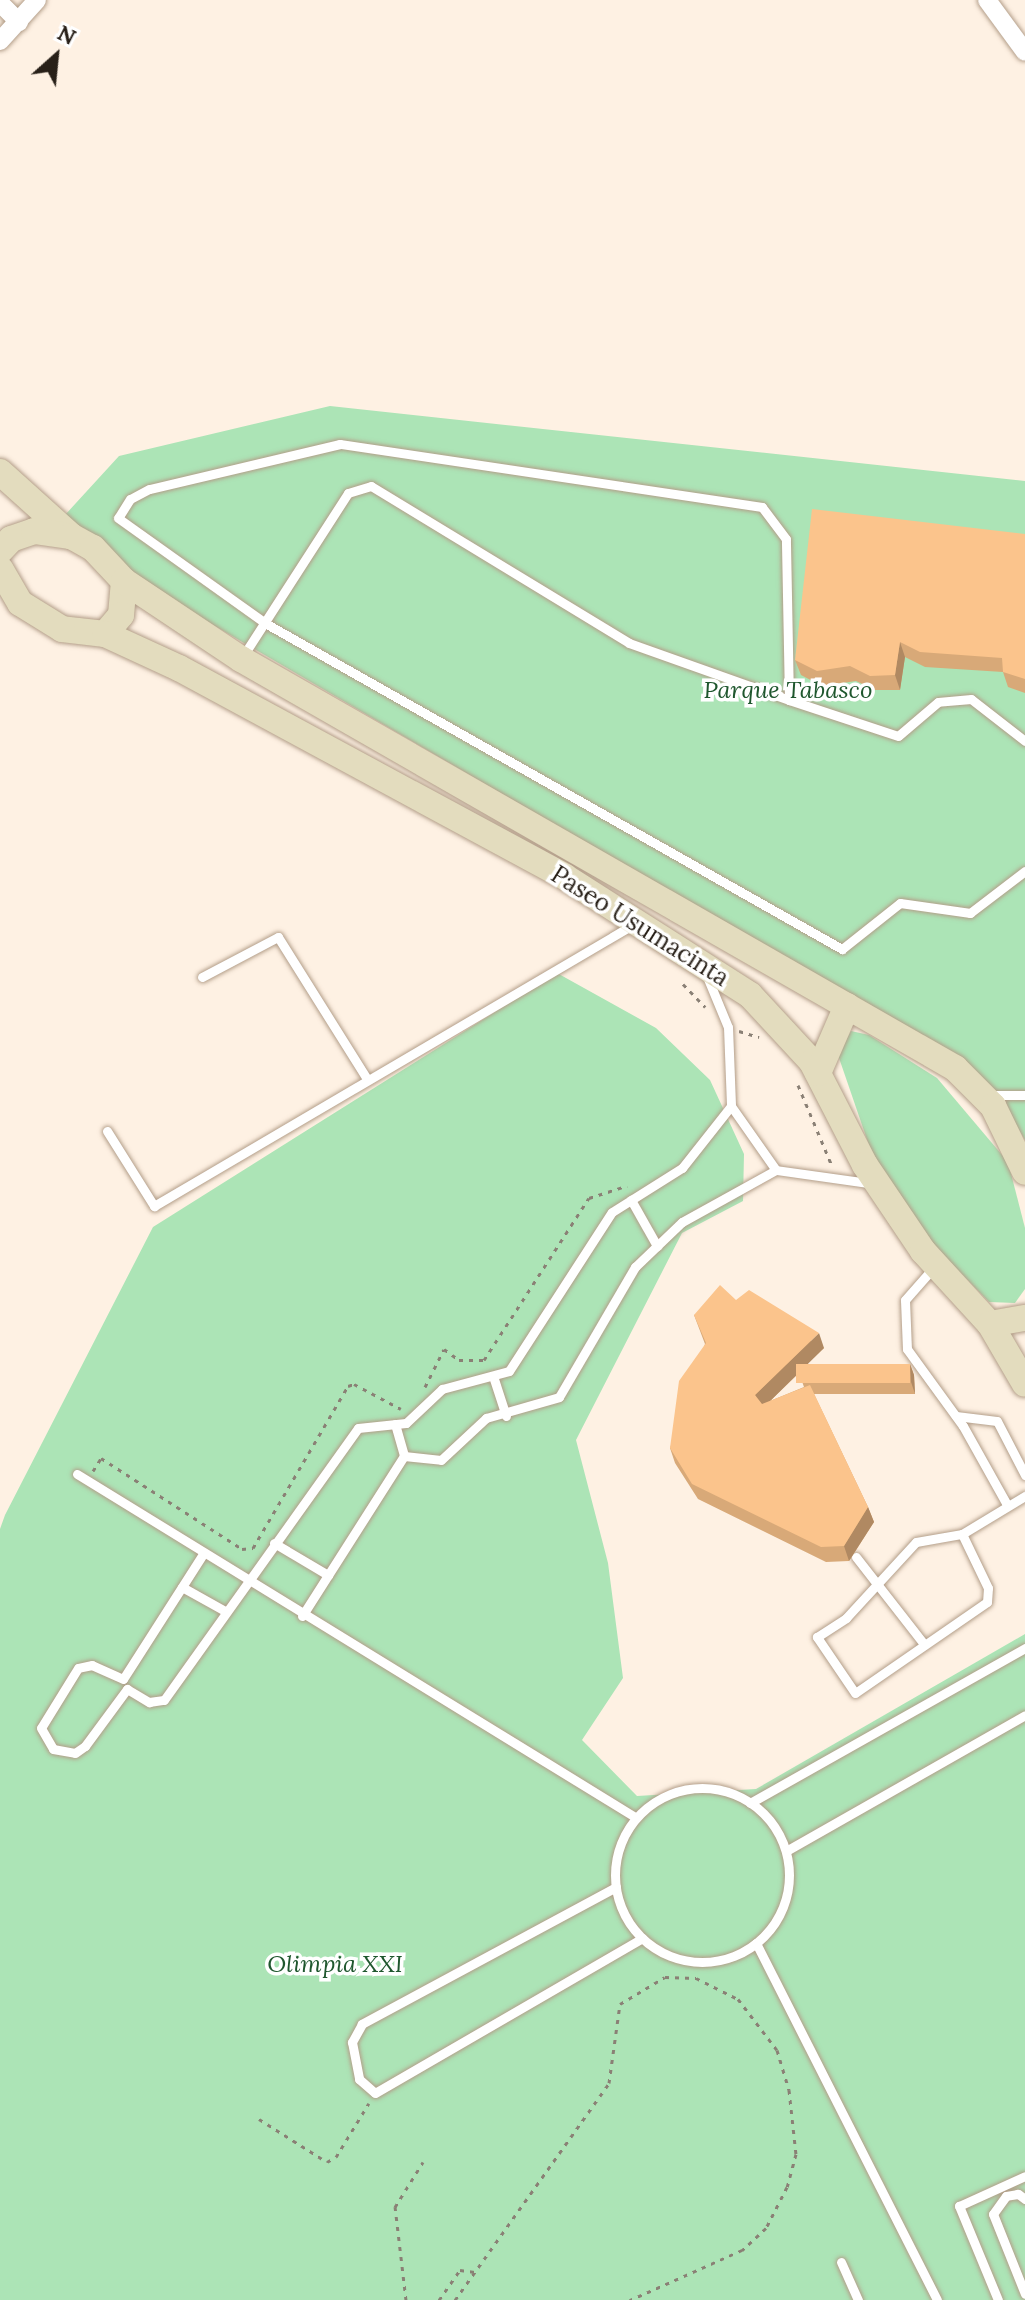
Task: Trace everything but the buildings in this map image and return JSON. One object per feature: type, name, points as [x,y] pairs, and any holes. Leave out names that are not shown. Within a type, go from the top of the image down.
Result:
[{"type":"main road","name":"Paseo Usumacinta","points":[[0,472],[71,536],[93,548],[124,581],[241,659],[955,1068],[982,1095],[1025,1172]]},
{"type":"main road","points":[[4,537],[34,531],[71,536]]},
{"type":"main road","name":"Paseo Usumacinta","points":[[0,569],[9,590],[34,613],[62,629],[105,634],[193,675],[565,877],[750,995],[936,1264],[990,1324],[1025,1384]]},
{"type":"main road","points":[[105,634],[121,615],[124,581]]},
{"type":"main road","points":[[807,1076],[847,1006]]},
{"type":"main road","points":[[990,1324],[1025,1318]]},
{"type":"street","points":[[0,41],[37,0]]},
{"type":"street","points":[[987,0],[1025,52]]},
{"type":"street","points":[[0,3],[19,22]]},
{"type":"lane","points":[[789,700],[786,539],[762,507],[340,444],[149,489],[130,499],[118,518],[265,623],[842,949],[900,903],[970,913],[1025,871]]},
{"type":"lane","points":[[241,659],[348,493],[371,486],[629,643],[898,736],[938,702],[971,699],[1025,741]]},
{"type":"lane","points":[[107,1131],[154,1206],[636,922]]},
{"type":"lane","points":[[202,977],[278,937],[367,1079]]},
{"type":"lane","points":[[701,963],[728,1027],[731,1106],[776,1170]]},
{"type":"lane","points":[[982,1095],[1025,1095]]},
{"type":"lane","points":[[127,1689],[75,1753],[53,1749],[42,1736],[41,1728],[83,1664],[123,1679],[127,1689],[149,1702],[164,1700],[358,1428],[406,1423],[442,1389],[509,1371],[612,1212],[682,1168],[731,1106]]},
{"type":"lane","points":[[404,1456],[441,1460],[486,1418],[506,1416],[559,1397],[635,1267],[682,1222],[776,1170],[878,1184]]},
{"type":"lane","points":[[631,1200],[657,1246]]},
{"type":"lane","points":[[936,1264],[905,1300],[907,1349],[956,1416],[1006,1503]]},
{"type":"lane","points":[[493,1376],[506,1416]]},
{"type":"lane","points":[[956,1416],[997,1421],[1025,1475]]},
{"type":"lane","points":[[302,1616],[404,1456],[395,1424]]},
{"type":"lane","points":[[82,1476],[302,1616],[635,1817]]},
{"type":"lane","points":[[962,1534],[988,1588],[987,1602],[855,1693],[817,1637],[877,1587],[916,1542],[962,1534],[1006,1503],[1025,1496]]},
{"type":"lane","points":[[274,1543],[328,1575]]},
{"type":"lane","points":[[123,1679],[203,1554]]},
{"type":"lane","points":[[856,1557],[924,1644]]},
{"type":"lane","points":[[182,1587],[225,1611]]},
{"type":"lane","points":[[750,1803],[1025,1648]]},
{"type":"lane","points":[[786,1851],[1025,1715]]},
{"type":"lane","points":[[711,1788],[750,1803],[779,1833],[786,1851],[789,1888],[781,1914],[742,1954],[698,1962],[655,1950],[642,1938],[618,1903],[619,1843],[635,1817],[657,1799],[683,1789],[711,1788]]},
{"type":"lane","points":[[616,1887],[362,2024],[352,2042],[359,2079],[375,2093],[642,1938]]},
{"type":"lane","points":[[756,1943],[937,2300]]},
{"type":"lane","points":[[998,2300],[959,2206],[1025,2176]]},
{"type":"lane","points":[[1025,2199],[1018,2194],[1006,2196],[993,2214],[1025,2294]]},
{"type":"lane","points":[[841,2262],[858,2300]]},
{"type":"path","points":[[683,984],[709,1010]]},
{"type":"path","points":[[728,1027],[767,1040]]},
{"type":"path","points":[[807,1076],[838,1179]]},
{"type":"path","points":[[419,1400],[444,1349],[459,1360],[484,1360],[495,1348],[589,1198],[632,1184]]},
{"type":"path","points":[[82,1476],[101,1458],[242,1549],[253,1548],[348,1386],[354,1384],[401,1409],[410,1405]]},
{"type":"path","points":[[455,2300],[609,2083],[620,2004],[665,1977],[696,1978],[738,1999],[777,2050],[789,2090],[796,2154],[787,2187],[766,2228],[742,2250],[630,2300]]},
{"type":"path","points":[[259,2119],[327,2162],[336,2157],[375,2093]]},
{"type":"path","points":[[406,2300],[395,2207],[423,2162]]},
{"type":"path","points":[[439,2300],[460,2270],[475,2272]]},
{"type":"green space","name":"Parque Tabasco","points":[[330,406],[1025,481],[1025,1140],[1000,1097],[781,957],[138,581],[65,515],[119,456]]},
{"type":"green space","name":"Olimpia XXI","points":[[557,973],[656,1028],[710,1080],[744,1154],[743,1201],[682,1233],[576,1440],[608,1563],[623,1678],[582,1740],[637,1796],[756,1789],[1025,1634],[1025,2300],[0,2300],[0,1529],[5,1515],[153,1227]]},
{"type":"green space","points":[[851,1031],[869,1035],[937,1078],[1008,1162],[1025,1228],[1025,1289],[1015,1303],[989,1302],[916,1227],[873,1157],[838,1055]]}]
